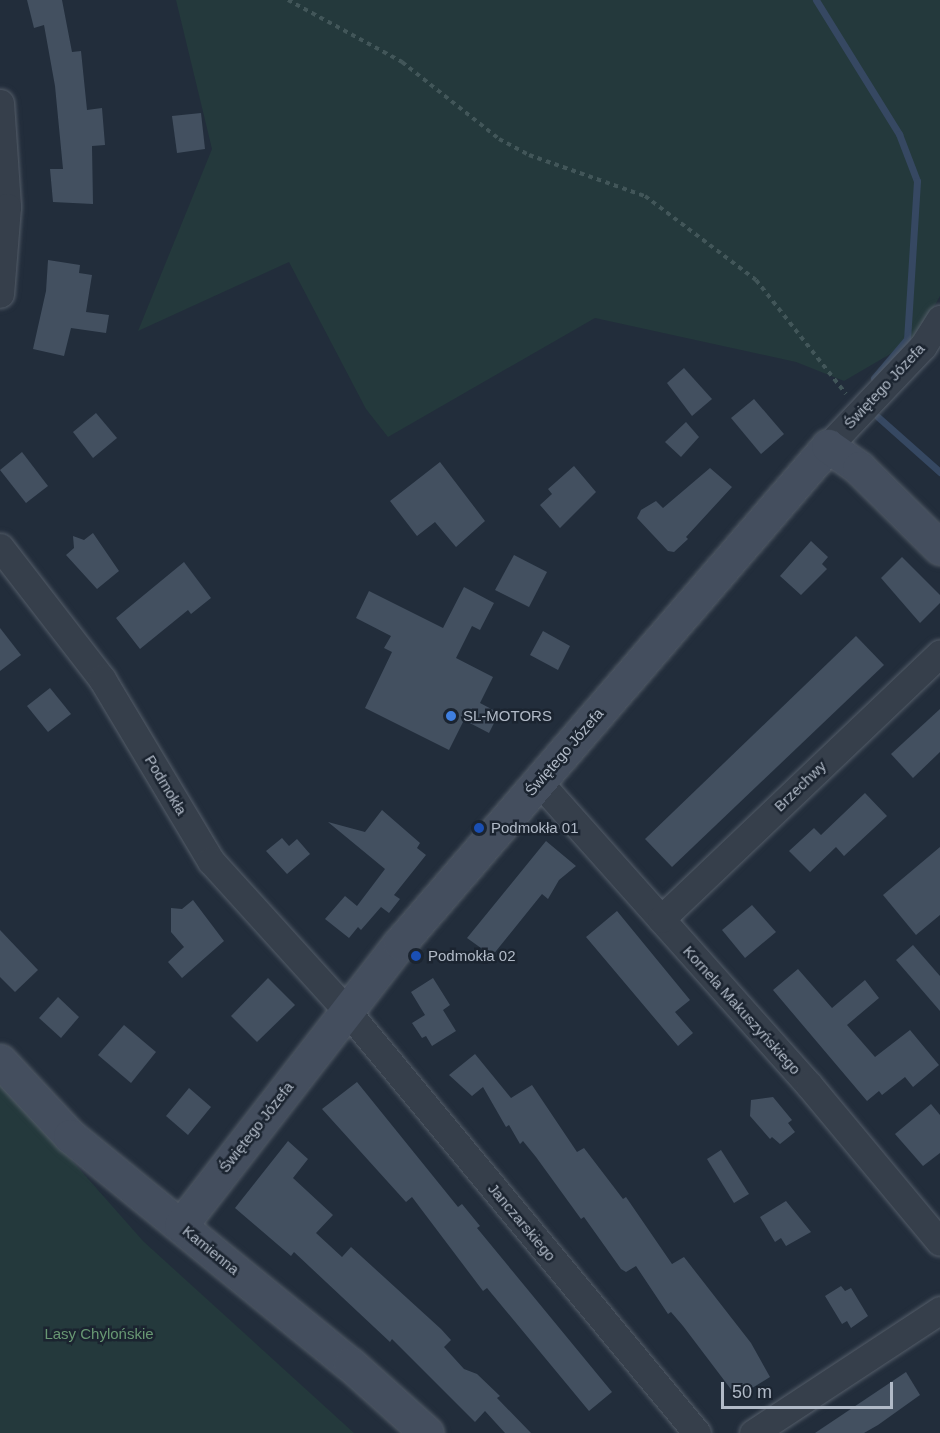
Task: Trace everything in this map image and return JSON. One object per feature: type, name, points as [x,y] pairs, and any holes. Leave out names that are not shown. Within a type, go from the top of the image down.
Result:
[{"type":"street","points":[[0,103],[7,207],[0,294]]},
{"type":"street","name":"Świętego Józefa","points":[[181,1225],[346,1011],[828,446],[923,346],[940,319]]},
{"type":"street","points":[[828,446],[859,468],[940,548]]},
{"type":"street","name":"Podmokła","points":[[0,547],[102,679],[211,861],[346,1011]]},
{"type":"street","name":"Brzechwy","points":[[660,919],[940,653]]},
{"type":"street","name":"Kornela Makuszyńskiego","points":[[539,782],[809,1085],[940,1242]]},
{"type":"street","name":"Janczarskiego","points":[[346,1011],[697,1433]]},
{"type":"street","name":"Kamienna","points":[[0,1061],[70,1136],[350,1364],[427,1433]]},
{"type":"street","points":[[753,1433],[940,1310]]},
{"type":"path","points":[[288,0],[402,62],[499,139],[529,155],[645,196],[756,280],[821,357],[859,411]]},
{"type":"green space","points":[[176,0],[940,0],[940,296],[916,339],[844,381],[796,362],[595,318],[388,437],[366,409],[289,262],[138,331],[212,149]]},
{"type":"green space","name":"Lasy Chylońskie","points":[[0,1079],[143,1241],[354,1433],[0,1433]]},
{"type":"building","points":[[27,0],[62,0],[72,52],[81,51],[87,110],[102,108],[105,145],[92,146],[93,204],[53,202],[50,169],[63,169],[55,86],[44,25],[34,28]]},
{"type":"building","points":[[201,113],[205,149],[177,153],[172,116]]},
{"type":"building","points":[[48,260],[80,265],[79,273],[92,275],[86,312],[109,315],[106,333],[71,328],[64,356],[33,349],[46,291]]},
{"type":"building","points":[[684,368],[712,399],[692,416],[667,383]]},
{"type":"building","points":[[754,399],[784,434],[761,454],[731,418]]},
{"type":"building","points":[[96,413],[117,438],[93,458],[73,432]]},
{"type":"building","points":[[686,422],[699,437],[681,457],[665,442]]},
{"type":"building","points":[[22,452],[48,486],[26,503],[0,470]]},
{"type":"building","points":[[440,462],[485,521],[456,547],[435,522],[417,536],[390,501]]},
{"type":"building","points":[[574,466],[596,492],[560,528],[540,505],[552,494],[548,489]]},
{"type":"building","points":[[710,468],[732,487],[686,537],[688,539],[674,552],[668,551],[637,518],[641,510],[656,501],[663,508]]},
{"type":"building","points":[[93,533],[119,571],[97,589],[66,555],[74,548],[73,536],[84,540]]},
{"type":"building","points":[[811,541],[828,557],[822,564],[827,569],[801,595],[780,576]]},
{"type":"building","points":[[514,555],[547,572],[529,607],[495,590]]},
{"type":"building","points":[[902,557],[940,595],[940,603],[920,623],[881,578]]},
{"type":"building","points":[[184,562],[211,598],[191,614],[188,610],[140,649],[116,618]]},
{"type":"building","points":[[464,587],[494,603],[480,630],[472,626],[456,658],[493,677],[480,703],[499,713],[489,733],[464,720],[449,750],[365,708],[392,652],[384,648],[391,636],[356,618],[369,591],[443,628]]},
{"type":"building","points":[[0,628],[21,655],[0,671]]},
{"type":"building","points":[[543,631],[570,646],[558,670],[530,655]]},
{"type":"building","points":[[856,636],[884,665],[672,867],[645,839]]},
{"type":"building","points":[[50,688],[71,714],[48,732],[27,706]]},
{"type":"building","points":[[940,709],[940,752],[913,778],[891,754]]},
{"type":"building","points":[[865,793],[887,816],[844,856],[836,847],[810,872],[789,851],[814,828],[821,835]]},
{"type":"building","points":[[382,810],[420,843],[417,848],[426,855],[394,895],[400,899],[389,913],[381,907],[361,930],[358,927],[349,938],[325,919],[345,896],[357,906],[385,869],[328,822],[365,832]]},
{"type":"building","points":[[282,838],[289,846],[297,839],[310,854],[287,874],[266,851]]},
{"type":"building","points":[[546,841],[576,866],[559,880],[548,899],[542,894],[492,956],[467,938]]},
{"type":"building","points":[[940,847],[940,915],[916,935],[883,895]]},
{"type":"building","points":[[193,900],[224,941],[182,978],[168,962],[184,947],[171,932],[171,908],[182,909]]},
{"type":"building","points":[[752,905],[776,932],[745,958],[722,930]]},
{"type":"building","points":[[617,911],[690,1000],[675,1012],[693,1033],[678,1046],[586,937]]},
{"type":"building","points":[[0,930],[38,970],[15,992],[0,977]]},
{"type":"building","points":[[913,945],[940,976],[940,1011],[896,960]]},
{"type":"building","points":[[798,969],[832,1008],[865,980],[879,998],[847,1025],[875,1057],[910,1030],[939,1065],[913,1087],[905,1077],[882,1095],[879,1091],[867,1101],[773,990]]},
{"type":"building","points":[[268,978],[295,1005],[257,1042],[231,1016]]},
{"type":"building","points":[[433,978],[450,1005],[443,1010],[456,1031],[432,1046],[426,1036],[422,1038],[412,1023],[425,1015],[411,992]]},
{"type":"building","points":[[58,997],[79,1017],[61,1038],[39,1018]]},
{"type":"building","points":[[124,1025],[156,1052],[131,1083],[98,1055]]},
{"type":"building","points":[[475,1054],[511,1098],[532,1085],[577,1152],[584,1148],[623,1199],[626,1197],[672,1264],[684,1257],[751,1343],[770,1377],[739,1396],[733,1392],[683,1326],[671,1312],[668,1314],[636,1266],[626,1272],[621,1269],[584,1217],[581,1219],[536,1157],[523,1141],[520,1144],[509,1125],[506,1127],[483,1087],[472,1096],[449,1075]]},
{"type":"building","points":[[357,1082],[458,1207],[462,1204],[480,1226],[477,1228],[612,1392],[589,1411],[487,1288],[483,1291],[412,1197],[406,1202],[322,1109]]},
{"type":"building","points":[[189,1088],[211,1107],[188,1135],[166,1116]]},
{"type":"building","points":[[773,1097],[792,1120],[788,1123],[795,1132],[780,1144],[772,1137],[770,1139],[750,1116],[751,1100]]},
{"type":"building","points":[[931,1104],[940,1115],[940,1153],[923,1166],[895,1134]]},
{"type":"building","points":[[288,1141],[308,1159],[293,1178],[333,1215],[316,1233],[342,1257],[351,1247],[441,1329],[451,1340],[444,1347],[464,1369],[477,1374],[500,1396],[497,1398],[531,1433],[505,1433],[485,1411],[475,1422],[392,1339],[390,1342],[294,1252],[291,1256],[235,1208]]},
{"type":"building","points":[[721,1150],[749,1194],[734,1203],[707,1159]]},
{"type":"building","points":[[786,1201],[811,1232],[786,1246],[781,1238],[775,1242],[760,1217]]},
{"type":"building","points":[[841,1286],[845,1291],[851,1288],[868,1316],[851,1328],[847,1321],[842,1324],[825,1296]]},
{"type":"building","points":[[906,1372],[920,1395],[878,1425],[864,1433],[815,1433]]},
{"type":"waterway","points":[[816,0],[899,134],[917,181],[907,339],[874,378]]},
{"type":"waterway","points":[[878,417],[940,472]]},
{"type":"place","name":"SL-MOTORS","points":[[451,716]]},
{"type":"place","name":"Podmokła 01","points":[[479,828]]},
{"type":"place","name":"Podmokła 02","points":[[416,956]]}]
